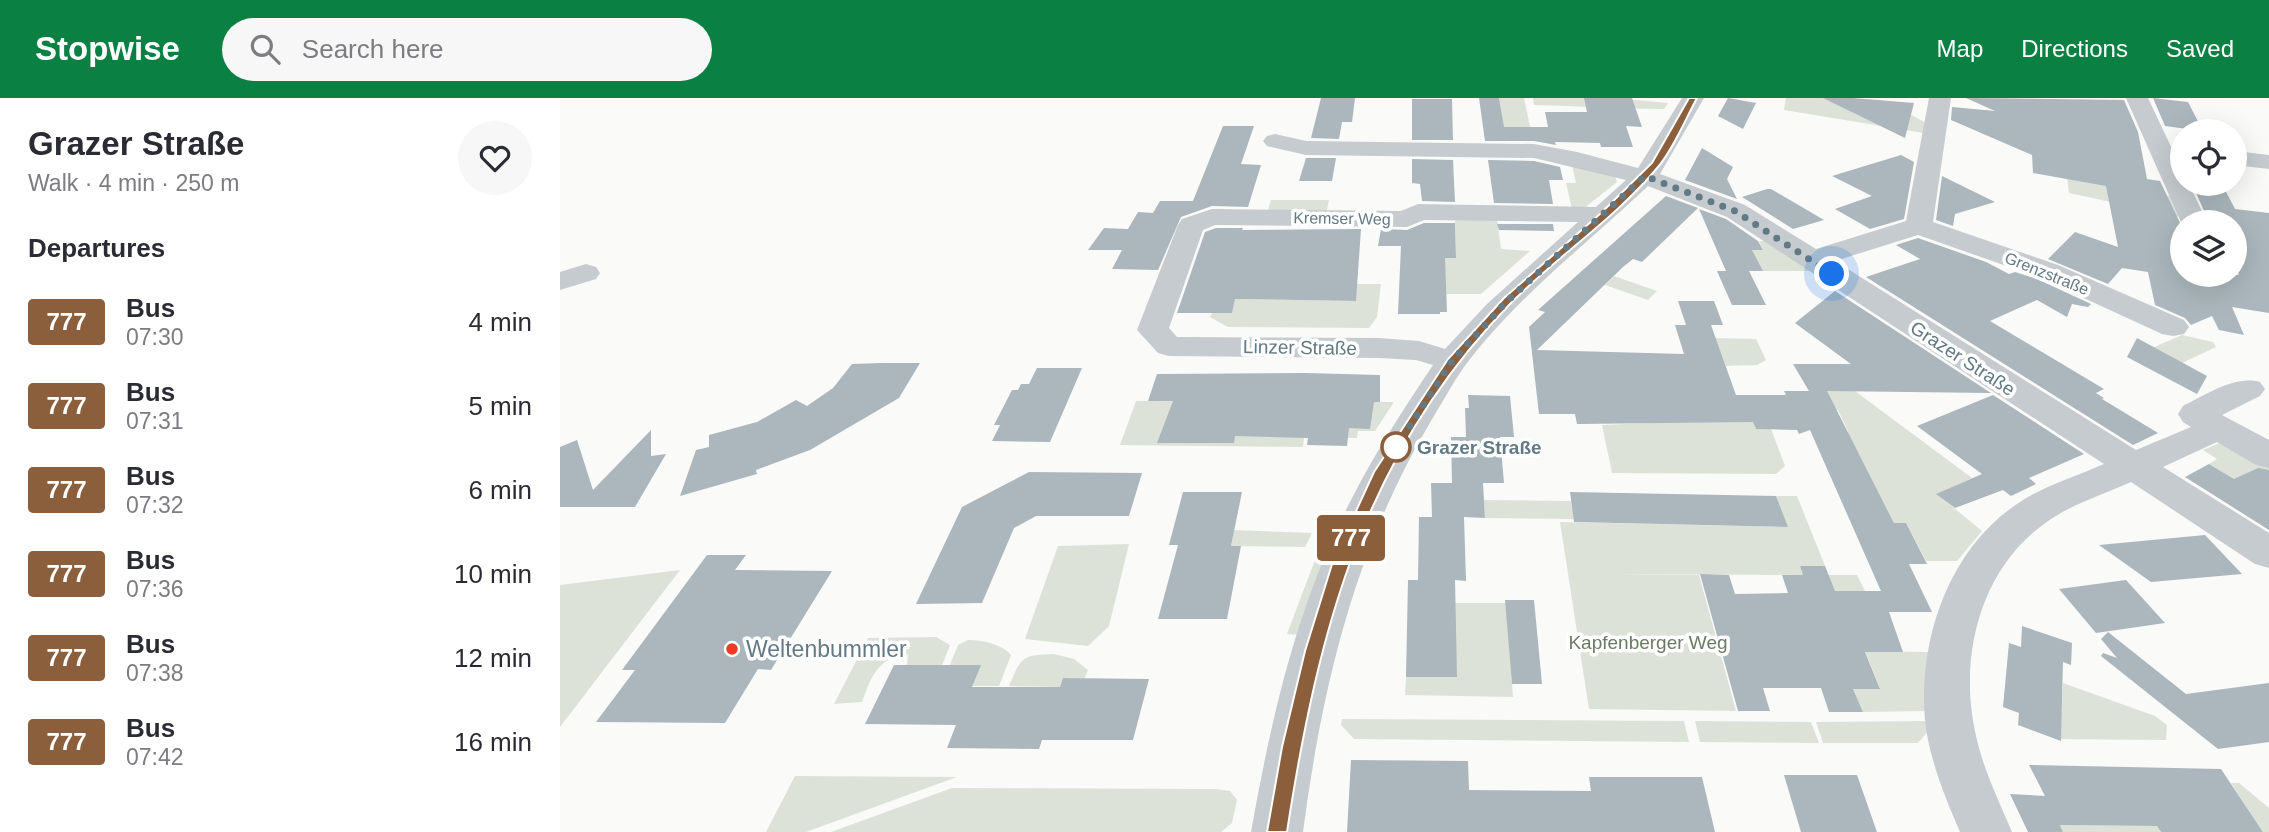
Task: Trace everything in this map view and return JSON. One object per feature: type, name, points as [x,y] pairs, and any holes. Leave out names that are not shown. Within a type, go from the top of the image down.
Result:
[{"type":"street","points":[[1277,832],[1306,677],[1341,561],[1381,472],[1452,361],[1507,301],[1645,176],[1655,165],[1693,98]]},
{"type":"street","points":[[1810,260],[1919,226],[1940,98]]},
{"type":"street","points":[[2137,98],[2170,148]]},
{"type":"street","name":"Grazer Straße","points":[[1275,141],[1306,148],[1534,151],[1645,176],[1735,211],[2269,554]]},
{"type":"street","points":[[2247,159],[2269,162]]},
{"type":"street","name":"Kremser Weg","points":[[1153,330],[1191,226],[1212,217],[1408,219],[1418,212],[1605,215]]},
{"type":"street","name":"Grenzstraße","points":[[1919,226],[2048,271],[2173,327]]},
{"type":"street","name":"Linzer Straße","points":[[1153,330],[1169,346],[1379,348],[1419,351],[1452,361]]},
{"type":"street","points":[[2248,389],[2195,414],[2269,456]]},
{"type":"street","points":[[1986,832],[1975,806],[1949,721],[1949,645],[1971,577],[2005,535],[2031,514],[2220,428]]},
{"type":"green space","points":[[1499,98],[1524,98],[1530,127],[1503,127]]},
{"type":"green space","points":[[1533,98],[1613,98],[1668,103],[1664,109],[1534,105]]},
{"type":"green space","points":[[1786,98],[1854,98],[1853,113],[1865,118],[1908,113],[1926,123],[1924,133],[1784,110]]},
{"type":"green space","points":[[1572,165],[1615,176],[1617,182],[1583,209],[1572,209],[1566,183],[1576,183]]},
{"type":"green space","points":[[2067,178],[2175,197],[2181,210],[2170,210],[2170,215],[2069,193]]},
{"type":"green space","points":[[1271,200],[1329,200],[1326,214],[1267,213]]},
{"type":"green space","points":[[1455,218],[1497,218],[1501,249],[1530,251],[1481,294],[1434,294],[1445,258],[1456,258]]},
{"type":"green space","points":[[1759,241],[1765,241],[1811,271],[1762,271],[1752,250],[1763,250]]},
{"type":"green space","points":[[1614,276],[1657,291],[1648,300],[1605,285]]},
{"type":"green space","points":[[1357,284],[1381,284],[1377,317],[1369,328],[1228,327],[1210,317],[1212,313],[1231,313],[1235,299],[1355,301]]},
{"type":"green space","points":[[2182,335],[2213,342],[2216,347],[2182,363],[2145,351]]},
{"type":"green space","points":[[1715,338],[1756,339],[1766,360],[1757,365],[1726,366]]},
{"type":"green space","points":[[1812,391],[1855,391],[1972,478],[1937,494],[1982,531],[1957,561],[1926,561],[1906,523],[1894,523],[1858,452],[1840,452],[1848,431],[1838,410],[1821,410]]},
{"type":"green space","points":[[1136,401],[1394,402],[1375,431],[1358,431],[1357,438],[1304,438],[1303,447],[1120,445]]},
{"type":"green space","points":[[1753,422],[1756,429],[1771,429],[1785,466],[1776,474],[1612,473],[1602,425]]},
{"type":"green space","points":[[2222,442],[2269,464],[2269,500],[2209,464],[2217,459],[2203,450]]},
{"type":"green space","name":"Kapfenberger Weg","points":[[1776,496],[1797,496],[1825,566],[1800,566],[1803,575],[1616,574],[1699,575],[1736,711],[1589,709],[1560,522],[1787,527]]},
{"type":"green space","points":[[1484,500],[1571,501],[1574,519],[1485,518]]},
{"type":"green space","points":[[1234,530],[1312,533],[1305,547],[1231,546]]},
{"type":"green space","points":[[1129,544],[1109,626],[1088,646],[1025,639],[1058,546]]},
{"type":"green space","points":[[1315,560],[1327,562],[1303,635],[1287,634]]},
{"type":"green space","points":[[680,570],[560,727],[560,585]]},
{"type":"green space","points":[[1810,575],[1857,575],[1865,591],[1817,594]]},
{"type":"green space","points":[[1455,603],[1506,603],[1513,697],[1405,695],[1406,677]]},
{"type":"green space","points":[[936,637],[950,645],[942,665],[907,665],[908,655],[902,652],[880,666],[862,702],[834,704],[868,638]]},
{"type":"green space","points":[[968,640],[991,643],[1011,655],[999,686],[972,686],[980,665],[950,665],[958,645]]},
{"type":"green space","points":[[1865,651],[1928,652],[1926,711],[1863,712],[1853,689],[1880,688]]},
{"type":"green space","points":[[1054,654],[1074,659],[1088,670],[1085,678],[1063,678],[1060,687],[1009,686],[1024,660],[1035,655]]},
{"type":"green space","points":[[2063,683],[2155,716],[2167,725],[2166,740],[2054,739],[2054,726],[2061,728]]},
{"type":"green space","points":[[1342,719],[1684,721],[1689,742],[1354,739],[1341,725]]},
{"type":"green space","points":[[1695,721],[1811,722],[1819,743],[1700,742]]},
{"type":"green space","points":[[1929,721],[1930,729],[1918,743],[1823,743],[1816,722]]},
{"type":"green space","points":[[795,776],[957,777],[806,832],[766,832]]},
{"type":"green space","points":[[2231,783],[2239,783],[2269,808],[2269,832],[2263,832]]},
{"type":"green space","points":[[952,788],[1215,789],[1230,791],[1237,800],[1232,823],[1221,832],[831,832]]},
{"type":"green space","points":[[2060,825],[2157,826],[2161,832],[2063,832]]},
{"type":"building","points":[[1321,98],[1355,98],[1352,122],[1342,122],[1339,139],[1311,138]]},
{"type":"building","points":[[1479,98],[1499,98],[1504,127],[1548,127],[1545,112],[1587,112],[1584,98],[1632,98],[1642,127],[1626,126],[1633,147],[1601,147],[1600,143],[1555,142],[1556,145],[1534,141],[1485,141]]},
{"type":"building","points":[[1728,98],[1756,103],[1743,129],[1718,116]]},
{"type":"building","points":[[1823,98],[1914,103],[1905,138]]},
{"type":"building","points":[[1966,98],[2124,100],[2138,132],[2147,179],[2160,181],[2174,210],[2170,210],[2170,287],[2247,287],[2247,210],[2269,213],[2269,313],[2232,307],[2244,335],[2219,330],[2212,316],[2191,325],[2185,318],[2155,305],[2148,272],[2122,268],[2108,284],[2048,259],[2075,232],[2118,247],[2106,186],[2033,173],[2032,155],[1951,120],[1952,107],[1995,111]]},
{"type":"building","points":[[2153,98],[2188,102],[2197,119],[2170,119],[2170,127],[2165,126]]},
{"type":"building","points":[[1412,99],[1452,99],[1453,140],[1412,140]]},
{"type":"building","points":[[1223,126],[1254,126],[1241,164],[1261,165],[1248,207],[1212,206],[1181,217],[1158,270],[1112,269],[1122,250],[1088,250],[1104,228],[1128,229],[1138,212],[1153,213],[1160,201],[1193,201]]},
{"type":"building","points":[[1702,148],[1733,167],[1727,179],[1737,199],[1685,180]]},
{"type":"building","points":[[1901,155],[1914,162],[1904,219],[1870,229],[1835,209],[1872,196],[1832,176]]},
{"type":"building","points":[[1306,158],[1336,158],[1332,181],[1299,181]]},
{"type":"building","points":[[1412,159],[1453,160],[1455,202],[1422,201],[1420,184],[1412,183]]},
{"type":"building","points":[[1488,160],[1534,161],[1560,167],[1563,180],[1549,180],[1553,204],[1494,203]]},
{"type":"building","points":[[1942,176],[1995,202],[1955,214],[1953,226],[1936,220]]},
{"type":"building","points":[[1767,189],[1824,220],[1793,229],[1742,197]]},
{"type":"building","points":[[1666,196],[1698,208],[1642,262],[1633,259],[1623,267],[1537,350],[1684,354],[1675,325],[1686,325],[1678,301],[1714,301],[1723,325],[1711,325],[1736,395],[1786,395],[1784,391],[1809,391],[1793,364],[1851,364],[1795,323],[1835,291],[1991,393],[1827,391],[1894,523],[1906,523],[1927,564],[1909,564],[1932,612],[1889,612],[1903,652],[1865,652],[1880,689],[1853,689],[1863,712],[1829,712],[1821,688],[1763,688],[1770,711],[1738,711],[1700,574],[1729,575],[1735,594],[1788,593],[1782,575],[1803,575],[1800,566],[1825,566],[1835,591],[1881,591],[1810,430],[1799,434],[1797,430],[1756,429],[1753,422],[1577,424],[1575,414],[1539,414],[1529,327],[1545,312],[1538,310]]},
{"type":"building","points":[[2197,196],[2228,196],[2235,209],[2244,210],[2204,210]]},
{"type":"building","points":[[1699,209],[1726,219],[1758,241],[1763,250],[1752,250],[1763,271],[1749,271],[1766,305],[1732,305],[1717,271],[1726,271]]},
{"type":"building","points":[[1424,223],[1455,223],[1456,258],[1445,258],[1447,312],[1398,314],[1401,246],[1378,246],[1381,229],[1407,230]]},
{"type":"building","points":[[1497,224],[1553,224],[1554,231],[1499,230]]},
{"type":"building","points":[[1216,228],[1361,229],[1356,301],[1235,299],[1232,313],[1177,313],[1205,232]]},
{"type":"building","points":[[1918,238],[1986,262],[2009,274],[2015,272],[2037,279],[2091,304],[2088,307],[2072,304],[2067,317],[2037,300],[1990,321],[2104,389],[2096,393],[2104,398],[2102,399],[2158,433],[2133,445],[1866,277],[1920,259],[1896,245]]},
{"type":"building","points":[[2137,338],[2207,376],[2197,394],[2127,357]]},
{"type":"building","points":[[920,363],[899,398],[810,450],[756,470],[757,474],[680,496],[696,450],[709,447],[709,435],[757,422],[796,400],[807,406],[833,388],[852,364]]},
{"type":"building","points":[[1037,368],[1082,368],[1050,442],[992,441],[1000,425],[994,425],[1012,390],[1018,390],[1021,384],[1029,384]]},
{"type":"building","points":[[1157,374],[1380,375],[1380,402],[1374,402],[1370,429],[1349,428],[1347,446],[1307,445],[1308,438],[1235,436],[1234,443],[1157,443],[1173,401],[1148,401]]},
{"type":"building","points":[[1468,395],[1510,396],[1514,437],[1500,437],[1504,483],[1483,483],[1485,518],[1464,517],[1466,581],[1455,580],[1457,677],[1406,677],[1408,580],[1418,580],[1419,517],[1432,517],[1431,483],[1452,483],[1451,437],[1466,437],[1465,408],[1469,408]]},
{"type":"building","points":[[1993,395],[2084,454],[2029,478],[2036,484],[2011,496],[2003,490],[1955,508],[1936,494],[1982,474],[1917,426]]},
{"type":"building","points":[[651,430],[651,456],[666,454],[635,507],[560,507],[560,447],[577,440],[593,490]]},
{"type":"building","points":[[2209,464],[2234,479],[2258,468],[2269,470],[2269,530],[2185,477]]},
{"type":"building","points":[[1029,472],[1142,473],[1129,516],[1036,516],[1014,528],[982,603],[916,604],[962,507]]},
{"type":"building","points":[[1183,492],[1242,492],[1231,546],[1241,546],[1227,619],[1158,619],[1178,545],[1169,545]]},
{"type":"building","points":[[1570,492],[1776,496],[1788,527],[1574,522]]},
{"type":"building","points":[[2205,535],[2242,574],[2151,582],[2099,545]]},
{"type":"building","points":[[707,555],[746,555],[735,570],[832,571],[771,670],[758,669],[725,723],[596,722],[635,670],[622,670]]},
{"type":"building","points":[[2126,580],[2165,623],[2096,633],[2059,589]]},
{"type":"building","points":[[1505,600],[1534,600],[1542,684],[1512,684]]},
{"type":"building","points":[[2022,626],[2072,643],[2071,665],[2063,662],[2061,741],[2018,725],[2019,713],[2003,707],[2009,643],[2021,647]]},
{"type":"building","points":[[2108,632],[2186,694],[2269,683],[2269,742],[2218,749],[2101,656],[2103,653],[2117,658],[2101,639]]},
{"type":"building","points":[[894,665],[981,665],[972,687],[1060,687],[1063,678],[1149,679],[1133,740],[1042,740],[1039,749],[947,748],[956,725],[865,724]]},
{"type":"building","points":[[1351,760],[1468,761],[1469,790],[1591,791],[1589,777],[1702,777],[1715,832],[1347,832]]},
{"type":"building","points":[[2029,765],[2221,769],[2263,832],[2161,832],[2157,826],[2060,825],[2063,832],[2028,832],[2010,794],[2045,796]]},
{"type":"building","points":[[1784,775],[1857,775],[1877,832],[1801,832]]},
{"type":"bus line","name":"777","points":[[1277,832],[1291,747],[1313,651],[1341,561],[1381,472],[1452,361],[1507,301],[1645,176],[1655,165],[1693,98]]},
{"type":"place","name":"Grazer Straße","points":[[1396,447]]},
{"type":"place","name":"Weltenbummler","points":[[732,649]]},
{"type":"route","points":[[1396,447],[1452,361],[1507,301],[1645,176],[1735,211],[1832,274]]}]
